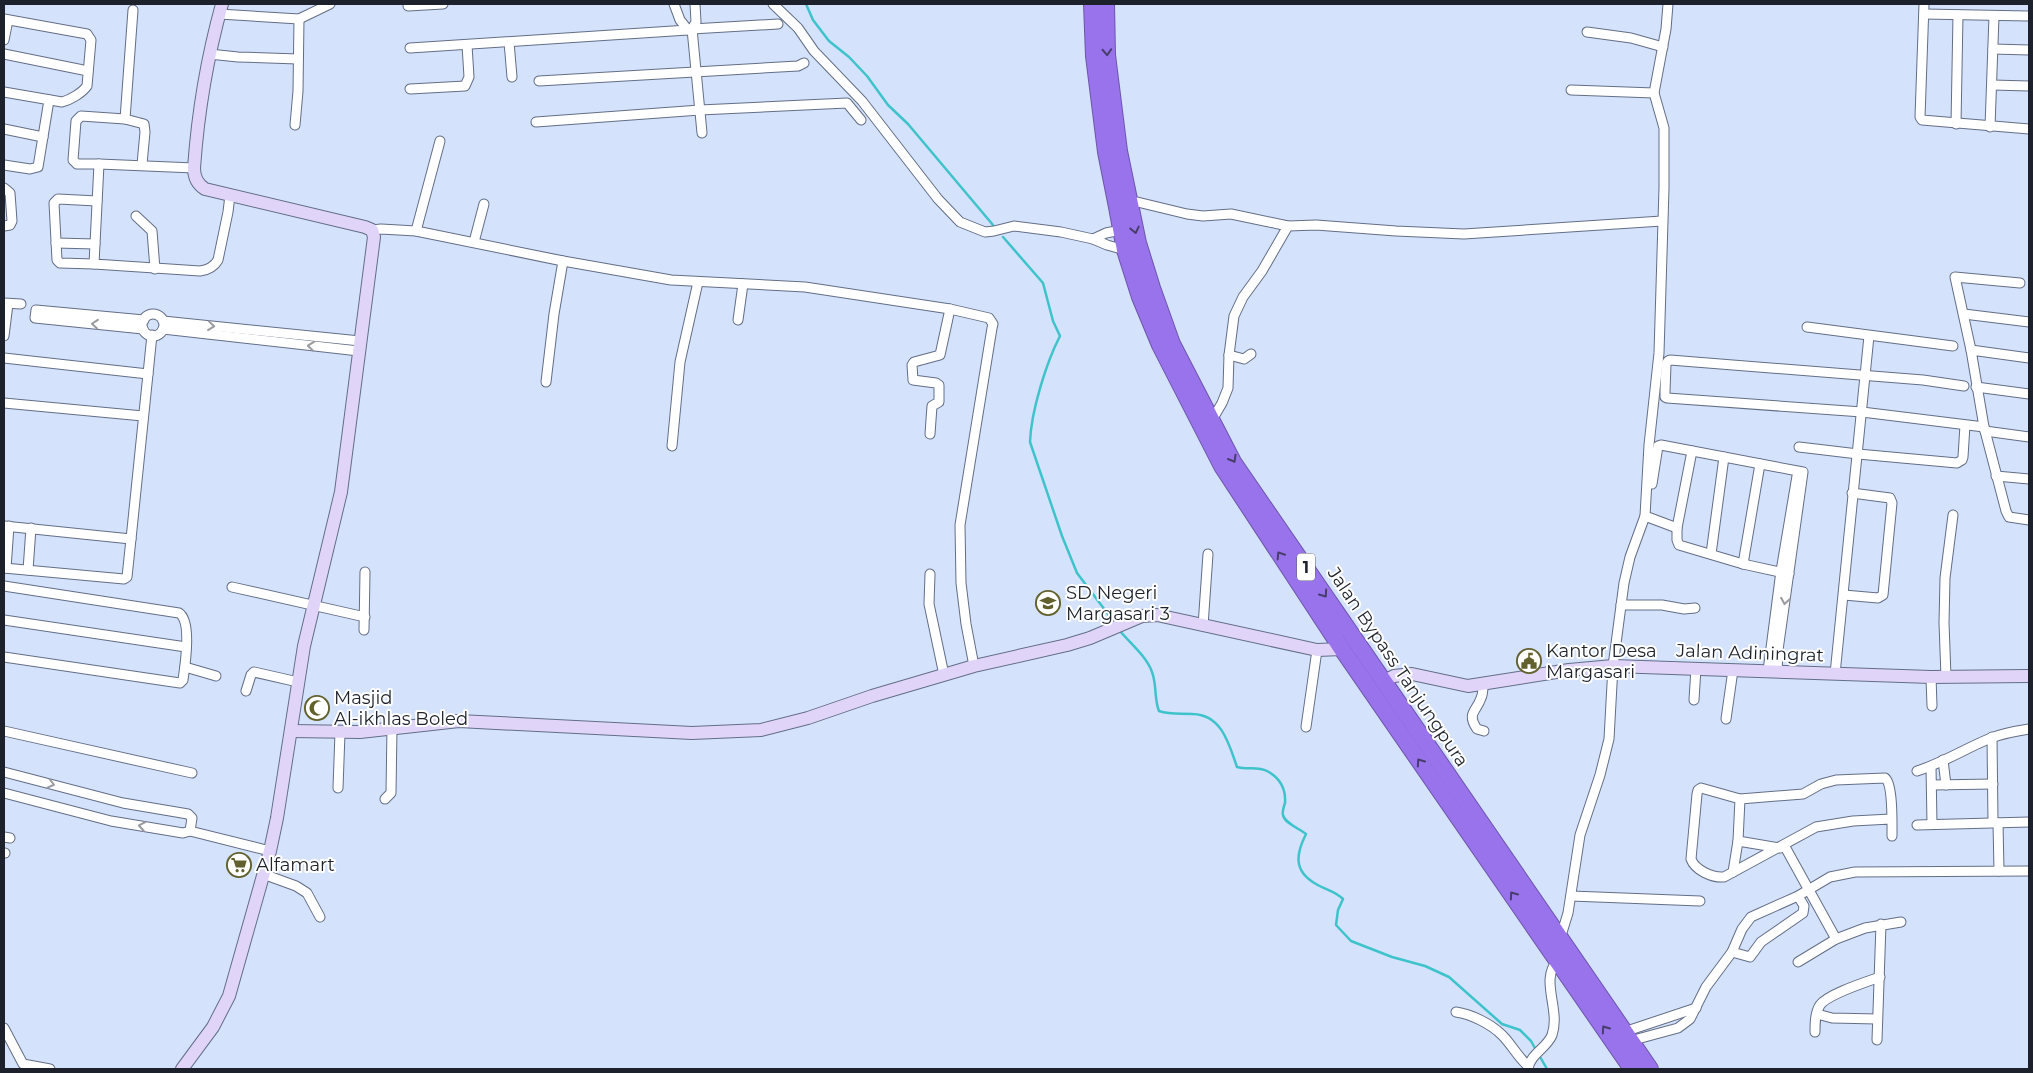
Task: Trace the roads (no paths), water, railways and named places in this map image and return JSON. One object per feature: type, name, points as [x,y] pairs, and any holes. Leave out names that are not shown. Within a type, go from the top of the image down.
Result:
[{"type":"highway","name":"Jalan Bypass Tanjungpura","points":[[1092,4],[1094,56],[1105,142],[1121,230],[1140,297],[1160,345],[1222,466],[1342,649],[1632,1069]]},
{"type":"highway","name":"Jalan Bypass Tanjungpura","points":[[1106,4],[1107,55],[1119,152],[1141,252],[1169,335],[1212,420],[1234,462],[1650,1069]]},
{"type":"street","points":[[330,4],[298,19],[220,9],[199,108],[194,168],[196,180],[202,187],[372,230],[416,231],[563,261],[671,280],[805,287],[950,309],[990,318],[992,324],[960,526],[961,583],[974,666]]},
{"type":"street","points":[[408,6],[443,4]]},
{"type":"street","points":[[674,4],[680,20],[690,30],[702,133]]},
{"type":"street","points":[[690,30],[696,22],[695,4]]},
{"type":"street","points":[[773,4],[798,28],[814,52],[862,102],[938,199],[960,222],[985,232],[1022,226],[1094,239],[1126,250]]},
{"type":"street","points":[[1646,516],[1649,445],[1659,353],[1664,134],[1654,93],[1663,47],[1668,4]]},
{"type":"street","points":[[1924,4],[1920,117],[1924,121],[2029,129]]},
{"type":"street","points":[[125,119],[133,10]]},
{"type":"street","points":[[1924,14],[2028,16]]},
{"type":"street","points":[[1956,124],[1958,15]]},
{"type":"street","points":[[1990,126],[1994,16]]},
{"type":"street","points":[[4,40],[6,19],[89,35],[91,40],[87,86],[85,90],[64,101],[4,92]]},
{"type":"street","points":[[295,125],[298,19]]},
{"type":"street","points":[[410,48],[778,24]]},
{"type":"street","points":[[1587,32],[1631,38],[1663,47]]},
{"type":"street","points":[[509,42],[512,77]]},
{"type":"street","points":[[410,89],[459,87],[467,84],[469,77],[467,45]]},
{"type":"street","points":[[1993,49],[2029,50]]},
{"type":"street","points":[[4,54],[88,71]]},
{"type":"street","points":[[210,54],[298,59]]},
{"type":"street","points":[[539,81],[798,66],[804,63]]},
{"type":"street","points":[[1992,84],[2029,86]]},
{"type":"street","points":[[1571,90],[1654,93]]},
{"type":"street","points":[[4,165],[36,168],[38,166],[48,100]]},
{"type":"street","points":[[536,122],[700,110],[846,104],[861,120]]},
{"type":"street","points":[[142,164],[145,126],[125,119],[83,116],[77,119],[74,162],[77,164],[142,164],[194,168]]},
{"type":"street","points":[[4,129],[43,137]]},
{"type":"street","points":[[416,231],[440,141]]},
{"type":"street","points":[[94,264],[99,164]]},
{"type":"street","points":[[4,188],[10,193],[12,220],[10,225],[4,226]]},
{"type":"street","points":[[97,201],[58,199],[55,201],[57,258],[60,263],[200,271],[207,270],[218,260],[230,195]]},
{"type":"street","points":[[1129,200],[1187,214],[1204,216],[1231,214],[1288,226],[1464,234],[1662,221]]},
{"type":"street","points":[[474,242],[484,204]]},
{"type":"street","points":[[136,216],[152,231],[155,269]]},
{"type":"street","points":[[1212,420],[1228,388],[1229,354],[1234,316],[1243,297],[1262,271],[1288,226]]},
{"type":"street","points":[[182,1069],[213,1027],[229,996],[270,851],[304,646],[340,492],[374,237],[372,230]]},
{"type":"street","points":[[1094,239],[1106,233],[1121,230]]},
{"type":"street","points":[[56,243],[95,244]]},
{"type":"street","points":[[546,382],[554,314],[563,261]]},
{"type":"street","points":[[2020,283],[1955,277],[1972,350],[1976,388],[1984,429],[2006,511],[2010,517],[2029,520]]},
{"type":"street","points":[[672,446],[680,362],[698,282]]},
{"type":"street","points":[[738,320],[743,284]]},
{"type":"street","points":[[4,336],[6,303],[21,304]]},
{"type":"street","points":[[930,434],[932,406],[939,402],[939,385],[912,380],[912,365],[914,362],[940,355],[950,309]]},
{"type":"street","points":[[36,310],[144,324],[35,318],[36,310]]},
{"type":"street","points":[[163,325],[159,334],[152,335],[145,332],[144,324],[147,316],[154,314],[163,325],[360,346]]},
{"type":"street","points":[[1964,314],[2029,322]]},
{"type":"street","points":[[1807,327],[1953,346]]},
{"type":"street","points":[[131,539],[6,526],[5,568],[126,579],[131,539],[152,335]]},
{"type":"street","points":[[1835,674],[1869,336]]},
{"type":"street","points":[[1972,350],[2029,358]]},
{"type":"street","points":[[1229,354],[1244,359],[1251,354]]},
{"type":"street","points":[[4,358],[148,374]]},
{"type":"street","points":[[1964,386],[1923,380],[1670,360],[1666,364],[1665,397],[1862,412],[1965,425],[2029,437]]},
{"type":"street","points":[[1976,388],[2029,394]]},
{"type":"street","points":[[4,403],[143,416]]},
{"type":"street","points":[[1799,447],[1960,462],[1963,456],[1965,425]]},
{"type":"street","points":[[1560,939],[1568,913],[1580,835],[1600,775],[1609,740],[1613,666],[1621,605],[1630,556],[1646,516],[1658,446],[1798,471],[1785,572],[1778,650],[1772,671]]},
{"type":"street","points":[[1692,451],[1677,528],[1676,540],[1681,547],[1743,564],[1785,572]]},
{"type":"street","points":[[1710,554],[1724,457]]},
{"type":"street","points":[[1743,564],[1760,464]]},
{"type":"street","points":[[1996,476],[2029,479]]},
{"type":"street","points":[[1844,595],[1878,598],[1883,595],[1892,503],[1890,498],[1852,493]]},
{"type":"street","points":[[1946,677],[1945,578],[1953,515]]},
{"type":"street","points":[[1646,516],[1677,528]]},
{"type":"street","points":[[28,570],[31,528]]},
{"type":"street","points":[[1203,626],[1208,554]]},
{"type":"street","points":[[364,630],[365,572]]},
{"type":"street","points":[[930,574],[929,604],[944,675]]},
{"type":"street","points":[[4,586],[179,613],[183,615],[186,622],[184,680],[178,683],[4,657]]},
{"type":"street","points":[[232,587],[365,617]]},
{"type":"street","points":[[1621,605],[1649,604],[1676,609],[1695,608]]},
{"type":"street","points":[[291,731],[340,733],[459,721],[692,733],[761,730],[808,718],[974,666],[1067,645],[1105,632],[1142,616],[1157,615],[1316,650],[1342,649]]},
{"type":"street","points":[[4,620],[186,647]]},
{"type":"street","points":[[1306,727],[1316,650]]},
{"type":"street","name":"Jalan Adiningrat","points":[[1384,681],[1394,676],[1412,674],[1456,685],[1483,685],[1569,670],[1613,666],[1931,677],[2029,676]]},
{"type":"street","points":[[185,667],[216,676]]},
{"type":"street","points":[[1694,700],[1696,668]]},
{"type":"street","points":[[1726,719],[1733,670]]},
{"type":"street","points":[[246,691],[251,675],[254,672],[298,682]]},
{"type":"street","points":[[1931,677],[1932,706]]},
{"type":"street","points":[[1483,685],[1482,698],[1472,711],[1472,719],[1477,729],[1484,731]]},
{"type":"street","points":[[385,799],[392,793],[392,728]]},
{"type":"street","points":[[1917,771],[1931,767],[1992,737],[2012,731],[2029,729]]},
{"type":"street","points":[[4,731],[192,773]]},
{"type":"street","points":[[338,788],[340,733]]},
{"type":"street","points":[[1992,737],[1999,871]]},
{"type":"street","points":[[1943,760],[1946,785]]},
{"type":"street","points":[[1931,767],[1932,824]]},
{"type":"street","points":[[4,772],[123,803],[188,814],[192,818],[190,831]]},
{"type":"street","points":[[1891,819],[1826,825],[1803,833],[1720,878],[1708,874],[1694,865],[1691,859],[1696,804],[1698,790],[1701,788],[1740,800],[1803,794],[1821,784],[1836,780],[1886,778],[1890,784],[1892,836]]},
{"type":"street","points":[[1932,785],[1993,784]]},
{"type":"street","points":[[4,793],[111,821],[178,832],[190,831],[270,851]]},
{"type":"street","points":[[1733,872],[1738,841],[1740,800]]},
{"type":"street","points":[[1917,825],[2029,822]]},
{"type":"street","points":[[1738,841],[1782,846]]},
{"type":"street","points":[[1782,846],[1836,939]]},
{"type":"street","points":[[1627,1037],[1696,1008],[1706,987],[1732,952],[1742,929],[1752,918],[1808,891],[1830,877],[1855,872],[2029,871]]},
{"type":"street","points":[[263,874],[307,892],[320,918]]},
{"type":"street","points":[[1571,896],[1700,901]]},
{"type":"street","points":[[1732,952],[1750,957],[1761,942],[1803,913],[1804,906],[1798,896]]},
{"type":"street","points":[[1798,962],[1836,939],[1865,928],[1901,922]]},
{"type":"street","points":[[1877,1040],[1881,924]]},
{"type":"street","points":[[1456,1012],[1472,1017],[1502,1035],[1514,1051],[1529,1065],[1553,1033],[1556,1017],[1550,972],[1558,960]]},
{"type":"street","points":[[1815,1032],[1817,1014],[1824,1002],[1845,990],[1880,977]]},
{"type":"street","points":[[1817,1014],[1832,1018],[1878,1019]]},
{"type":"street","points":[[4,1028],[23,1064],[50,1069]]},
{"type":"waterway","points":[[806,4],[813,20],[829,41],[849,57],[867,76],[888,105],[908,124],[993,225]]},
{"type":"waterway","points":[[1003,237],[1043,283],[1053,321],[1060,336],[1040,388],[1033,417],[1030,442],[1062,536],[1077,573],[1114,622]]},
{"type":"waterway","points":[[1120,631],[1150,666],[1154,677],[1156,702],[1159,711],[1193,714],[1211,719],[1223,732],[1237,767],[1264,770],[1272,774],[1279,781],[1284,793],[1284,818],[1306,834],[1300,848],[1300,868],[1309,879],[1343,899],[1338,910],[1336,925],[1351,941],[1392,957],[1425,966],[1449,977],[1502,1024],[1520,1030],[1531,1041],[1536,1050]]},
{"type":"waterway","points":[[1539,1055],[1547,1069]]},
{"type":"place","name":"SD Negeri Margasari 3","points":[[1048,603]]},
{"type":"place","name":"Kantor Desa Margasari","points":[[1529,661]]},
{"type":"place","name":"Masjid Al-ikhlas Boled","points":[[317,708]]},
{"type":"place","name":"Alfamart","points":[[239,865]]}]
